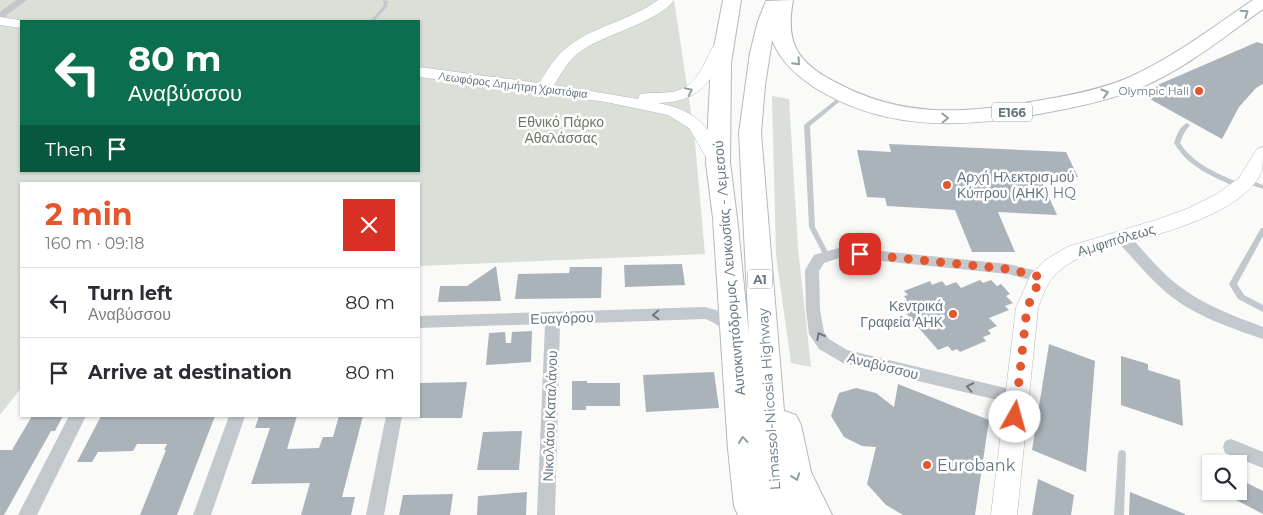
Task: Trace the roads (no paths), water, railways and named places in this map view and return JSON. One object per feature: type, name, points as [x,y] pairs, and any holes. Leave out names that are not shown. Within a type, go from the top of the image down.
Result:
[{"type":"highway","name":"Αυτοκινητόδρομος Λευκωσίας - Λεμεσού","points":[[732,0],[724,40],[720,88],[718,163],[725,218],[744,448],[765,510]]},
{"type":"highway","name":"A1","points":[[762,45],[774,0]]},
{"type":"highway","name":"E166","points":[[784,0],[780,29],[782,42],[788,52],[805,71],[843,96],[894,113],[937,118],[981,116],[1073,102],[1119,88],[1166,66],[1263,1]]},
{"type":"highway","name":"Limassol-Nicosia Highway","points":[[762,45],[751,98],[750,133],[768,406],[765,510]]},
{"type":"highway","points":[[762,45],[779,378],[787,441],[794,471],[803,495],[815,515]]},
{"type":"main road","points":[[544,88],[566,57],[581,45],[645,14],[667,0]]},
{"type":"main road","points":[[0,21],[20,24]]},
{"type":"main road","name":"Λεωφόρος Δημήτρη Χριστόφια","points":[[606,97],[662,98],[679,96],[692,91],[705,78],[724,40]]},
{"type":"main road","points":[[559,66],[561,85],[572,92]]},
{"type":"main road","name":"Λεωφόρος Δημήτρη Χριστόφια","points":[[420,72],[606,97],[656,107],[684,116],[695,124],[704,136],[718,163]]},
{"type":"main road","name":"Αμφιπόλεως","points":[[1004,515],[1027,308],[1041,277],[1072,253],[1092,244],[1140,233],[1188,216],[1250,185],[1263,153]]},
{"type":"street","points":[[0,17],[22,0]]},
{"type":"street","points":[[1122,237],[1164,282],[1184,297],[1223,318],[1263,333]]},
{"type":"street","points":[[827,256],[842,252],[1008,269],[1041,277]]},
{"type":"street","name":"Αναβύσσου","points":[[827,256],[819,259],[812,270],[812,310],[816,334],[824,344],[843,356],[1018,398]]},
{"type":"street","name":"Ευαγόρου","points":[[420,322],[705,314],[717,316],[734,326]]},
{"type":"street","name":"Νικολάου Καταλάνου","points":[[546,515],[553,318]]},
{"type":"street","points":[[27,515],[77,417]]},
{"type":"street","points":[[202,515],[237,417]]},
{"type":"street","points":[[375,515],[394,417]]},
{"type":"street","points":[[1232,447],[1263,460]]},
{"type":"lane","points":[[373,20],[385,7],[386,2],[384,0]]},
{"type":"lane","points":[[827,256],[812,227],[807,125],[843,96]]},
{"type":"lane","points":[[1187,125],[1181,132],[1177,143],[1181,151],[1190,160],[1250,185]]},
{"type":"lane","points":[[1263,230],[1233,284],[1241,297],[1263,309]]},
{"type":"lane","points":[[1119,515],[1122,454]]},
{"type":"place","name":"Olympic Hall","points":[[1199,91]]},
{"type":"place","name":"Αρχή Ηλεκτρισμού Κύπρου (ΑΗΚ) HQ","points":[[947,185]]},
{"type":"place","name":"Κεντρικά Γραφεία ΑΗΚ","points":[[953,314]]},
{"type":"place","name":"Eurobank","points":[[927,465]]},
{"type":"park label","name":"Εθνικό Πάρκο Αθαλάσσας","points":[[561,130]]}]
